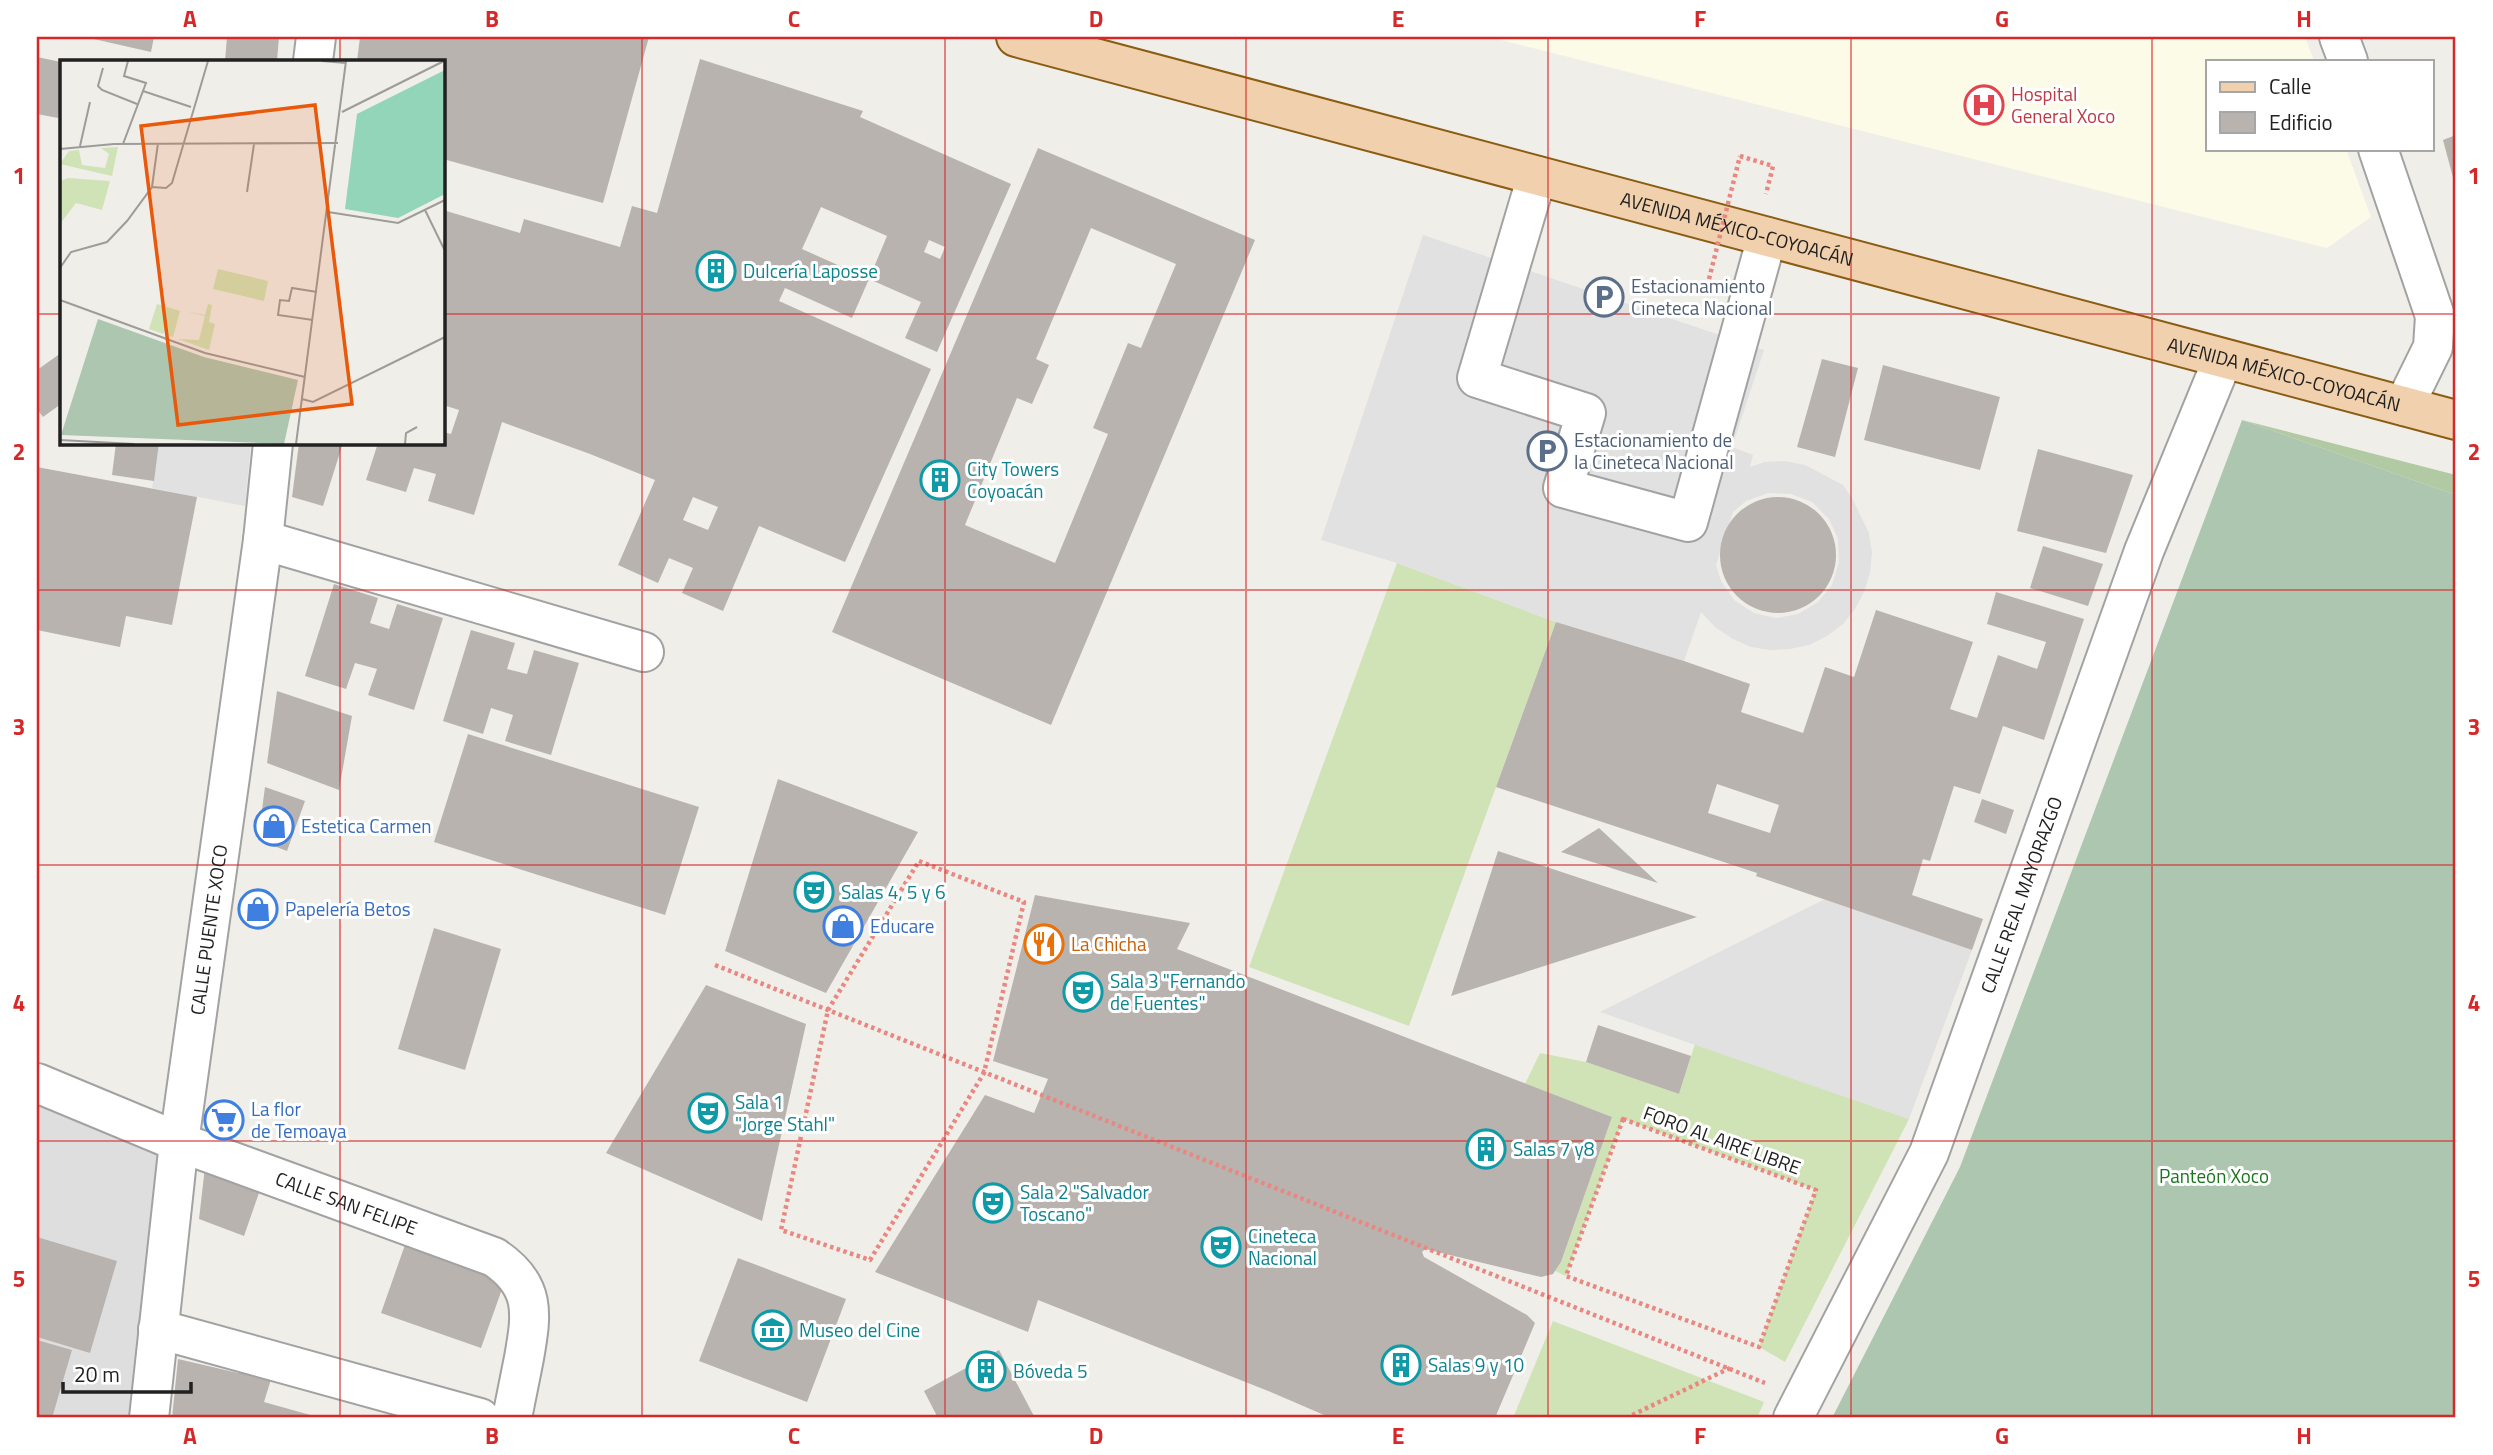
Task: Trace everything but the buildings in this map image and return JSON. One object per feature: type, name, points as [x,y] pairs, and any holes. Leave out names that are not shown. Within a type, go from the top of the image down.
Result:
[{"type":"main road","name":"AVENIDA MÉXICO-COYOACÁN","points":[[1016,37],[2456,420]]},
{"type":"street","points":[[313,60],[316,37]]},
{"type":"street","points":[[2339,37],[2348,60]]},
{"type":"street","points":[[2378,150],[2435,316],[2433,347],[2404,406]]},
{"type":"street","points":[[1537,176],[1477,378],[1586,413],[1563,488],[1688,522],[1762,236]]},
{"type":"street","name":"CALLE REAL MAYORAZGO","points":[[1793,1418],[1929,1153],[2144,551],[2223,359]]},
{"type":"street","name":"CALLE PUENTE XOCO","points":[[149,1418],[178,1142],[263,540],[273,444]]},
{"type":"street","points":[[263,540],[644,652]]},
{"type":"street","name":"CALLE SAN FELIPE","points":[[37,1083],[178,1142],[494,1256],[509,1266],[520,1280],[530,1311],[530,1328],[512,1418]]},
{"type":"street","points":[[158,1329],[480,1418]]},
{"type":"path","points":[[1709,279],[1740,156],[1773,166],[1762,236]]},
{"type":"path","points":[[919,861],[1024,902],[984,1073],[870,1260],[781,1230],[828,1010],[919,861]]},
{"type":"path","points":[[715,965],[1772,1386]]},
{"type":"path","name":"FORO AL AIRE LIBRE","points":[[1623,1119],[1816,1190],[1759,1347],[1566,1276],[1623,1119]]},
{"type":"path","points":[[1626,1418],[1731,1368]]},
{"type":"shaded area","name":"Hospital General Xoco","points":[[1489,37],[2305,37],[2314,60],[2206,60],[2206,150],[2346,150],[2371,217],[2327,248]]},
{"type":"shaded area","name":"Estacionamiento de la Cineteca Nacional","points":[[1423,235],[1764,350],[1732,447],[1753,455],[1750,467],[1765,462],[1785,461],[1805,465],[1843,485],[1869,533],[1872,553],[1870,573],[1855,609],[1843,624],[1827,636],[1809,645],[1790,649],[1751,647],[1716,628],[1701,612],[1684,661],[1556,622],[1397,563],[1321,540]],"holes":[[[1768,493],[1791,494],[1812,502],[1829,519],[1838,539],[1839,562],[1832,585],[1818,602],[1798,614],[1776,618],[1754,613],[1734,600],[1721,581],[1716,565],[1733,512],[1746,501]]]},
{"type":"shaded area","points":[[159,444],[251,444],[245,506],[152,488]]},
{"type":"shaded area","points":[[1825,899],[1972,950],[1909,1119],[1600,1012]]},
{"type":"shaded area","points":[[37,1096],[166,1154],[135,1418],[37,1418]]},
{"type":"green space","points":[[2242,420],[2456,475],[2456,495]]},
{"type":"green space","name":"Panteón Xoco","points":[[2242,420],[2456,495],[2456,1418],[1832,1418],[1960,1167]]},
{"type":"green space","points":[[1397,563],[1556,622],[1409,1026],[1249,967]]},
{"type":"green space","points":[[1695,1044],[1909,1119],[1785,1362],[1759,1347],[1816,1190],[1623,1119],[1566,1276],[1555,1271],[1561,1262],[1612,1117],[1525,1084],[1540,1053],[1586,1062],[1679,1094]]},
{"type":"green space","points":[[1553,1321],[1764,1402],[1757,1418],[1513,1418]]},
{"type":"place","name":"Hospital General Xoco","points":[[1984,105]]},
{"type":"place","name":"Dulcería Laposse","points":[[716,271]]},
{"type":"place","name":"Estacionamiento Cineteca Nacional","points":[[1604,297]]},
{"type":"place","name":"Estacionamiento de la Cineteca Nacional","points":[[1547,451]]},
{"type":"place","name":"City Towers Coyoacán","points":[[940,480]]},
{"type":"place","name":"Estetica Carmen","points":[[274,826]]},
{"type":"place","name":"Salas 4, 5 y 6","points":[[814,892]]},
{"type":"place","name":"Papelería Betos","points":[[258,909]]},
{"type":"place","name":"Educare","points":[[843,926]]},
{"type":"place","name":"La Chicha","points":[[1044,944]]},
{"type":"place","name":"Sala 3 \"Fernando de Fuentes\"","points":[[1083,992]]},
{"type":"place","name":"Sala 1 \"Jorge Stahl\"","points":[[708,1113]]},
{"type":"place","name":"La flor de Temoaya","points":[[224,1120]]},
{"type":"place","name":"Salas 7 y8","points":[[1486,1149]]},
{"type":"place","name":"Sala 2 \"Salvador Toscano\"","points":[[993,1203]]},
{"type":"place","name":"Cineteca Nacional","points":[[1221,1247]]},
{"type":"place","name":"Museo del Cine","points":[[772,1330]]},
{"type":"place","name":"Salas 9 y 10","points":[[1401,1365]]},
{"type":"place","name":"Bóveda 5","points":[[986,1371]]}]
